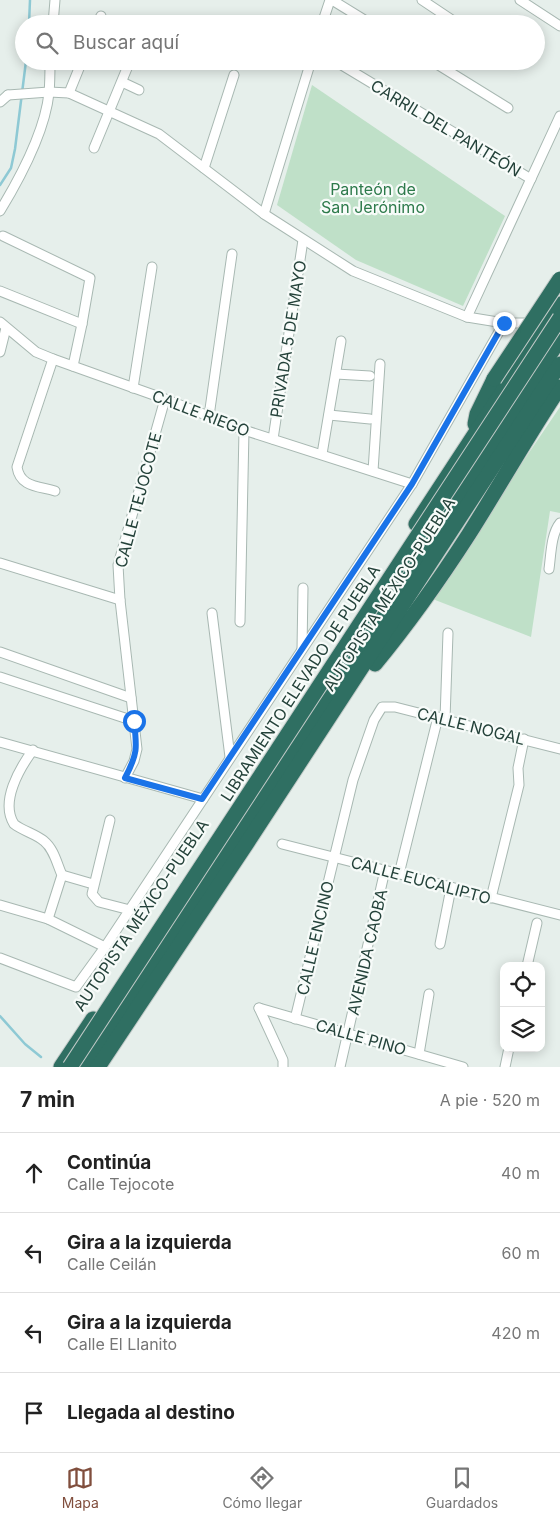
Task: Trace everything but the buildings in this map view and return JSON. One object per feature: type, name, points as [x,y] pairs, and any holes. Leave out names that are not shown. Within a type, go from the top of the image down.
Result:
[{"type":"highway","points":[[471,440],[477,414],[494,380],[560,279]]},
{"type":"highway","name":"AUTOPISTA MÉXICO-PUEBLA","points":[[61,1067],[245,789],[560,304]]},
{"type":"highway","name":"LIBRAMIENTO ELEVADO DE PUEBLA","points":[[70,1067],[560,318]]},
{"type":"highway","name":"LIBRAMIENTO ELEVADO DE PUEBLA","points":[[84,1067],[225,856],[560,339]]},
{"type":"highway","name":"AUTOPISTA MÉXICO-PUEBLA","points":[[98,1067],[349,689],[560,364]]},
{"type":"highway","points":[[349,689],[375,664],[435,585],[470,533],[531,431],[560,387]]},
{"type":"street","points":[[54,15],[55,0]]},
{"type":"street","points":[[325,15],[331,0],[356,15]]},
{"type":"street","points":[[422,0],[444,15]]},
{"type":"street","points":[[520,0],[543,15]]},
{"type":"street","points":[[545,16],[560,26]]},
{"type":"street","points":[[0,211],[36,142],[50,92],[50,70]]},
{"type":"street","points":[[69,93],[78,70]]},
{"type":"street","points":[[94,148],[127,70]]},
{"type":"street","points":[[264,214],[308,70]]},
{"type":"street","name":"CARRIL DEL PANTEÓN","points":[[350,70],[531,179]]},
{"type":"street","points":[[447,70],[508,108]]},
{"type":"street","points":[[204,168],[234,74]]},
{"type":"street","points":[[122,82],[139,90]]},
{"type":"street","points":[[0,102],[8,94],[69,93],[159,134],[264,214],[353,271],[468,317],[504,323],[524,322]]},
{"type":"street","points":[[468,317],[560,116]]},
{"type":"street","points":[[3,236],[90,278],[73,366]]},
{"type":"street","name":"PRIVADA 5 DE MAYO","points":[[273,438],[303,240]]},
{"type":"street","points":[[209,416],[232,254]]},
{"type":"street","points":[[133,388],[152,267]]},
{"type":"street","points":[[0,290],[82,324]]},
{"type":"street","points":[[0,958],[76,987],[130,910],[412,484],[504,323]]},
{"type":"street","points":[[0,352],[3,325]]},
{"type":"street","name":"CALLE RIEGO","points":[[3,325],[36,352],[53,359],[165,399],[244,430],[412,484]]},
{"type":"street","points":[[322,454],[341,341]]},
{"type":"street","points":[[53,359],[17,467],[18,476],[24,482],[55,491]]},
{"type":"street","points":[[373,471],[380,364]]},
{"type":"street","points":[[336,374],[370,376]]},
{"type":"street","name":"CALLE TEJOCOTE","points":[[125,778],[134,761],[137,749],[120,600],[118,565],[165,399]]},
{"type":"street","points":[[329,415],[370,419]]},
{"type":"street","points":[[240,622],[244,430]]},
{"type":"street","points":[[549,569],[553,542],[560,523]]},
{"type":"street","points":[[0,563],[120,600]]},
{"type":"street","points":[[302,649],[303,588]]},
{"type":"street","points":[[212,613],[230,757]]},
{"type":"street","points":[[399,874],[441,718],[448,633]]},
{"type":"street","points":[[0,652],[131,698]]},
{"type":"street","points":[[0,677],[134,721]]},
{"type":"street","name":"CALLE NOGAL","points":[[382,707],[395,707],[560,749]]},
{"type":"street","name":"CALLE ENCINO","points":[[296,1018],[353,780],[374,720],[382,707]]},
{"type":"street","points":[[492,898],[519,785],[518,768],[524,740]]},
{"type":"street","points":[[0,742],[202,799]]},
{"type":"street","points":[[33,750],[15,774],[4,794],[6,812],[13,823],[45,842],[52,851],[62,875],[48,919]]},
{"type":"street","points":[[110,820],[92,894],[97,900],[130,910]]},
{"type":"street","name":"CALLE EUCALIPTO","points":[[282,844],[560,915]]},
{"type":"street","name":"AVENIDA CAOBA","points":[[340,1067],[385,870]]},
{"type":"street","points":[[62,875],[93,884]]},
{"type":"street","points":[[440,944],[451,888]]},
{"type":"street","points":[[0,905],[48,919],[105,947]]},
{"type":"street","points":[[528,962],[537,923]]},
{"type":"street","points":[[419,1054],[429,994]]},
{"type":"street","name":"CALLE PINO","points":[[283,1067],[283,1060],[259,1008],[461,1067]]},
{"type":"street","points":[[505,1067],[508,1052]]},
{"type":"green space","name":"Panteón de San Jerónimo","points":[[312,85],[505,216],[463,306],[356,260],[277,205]]},
{"type":"green space","points":[[560,407],[560,513],[550,511],[531,637],[430,598]]},
{"type":"waterway","points":[[29,15],[30,0]]},
{"type":"waterway","points":[[0,185],[11,168],[25,70]]},
{"type":"waterway","points":[[0,1016],[25,1044],[41,1057]]},
{"type":"route","points":[[134,721],[137,749],[134,761],[125,778],[202,799],[412,484],[504,323]]}]
